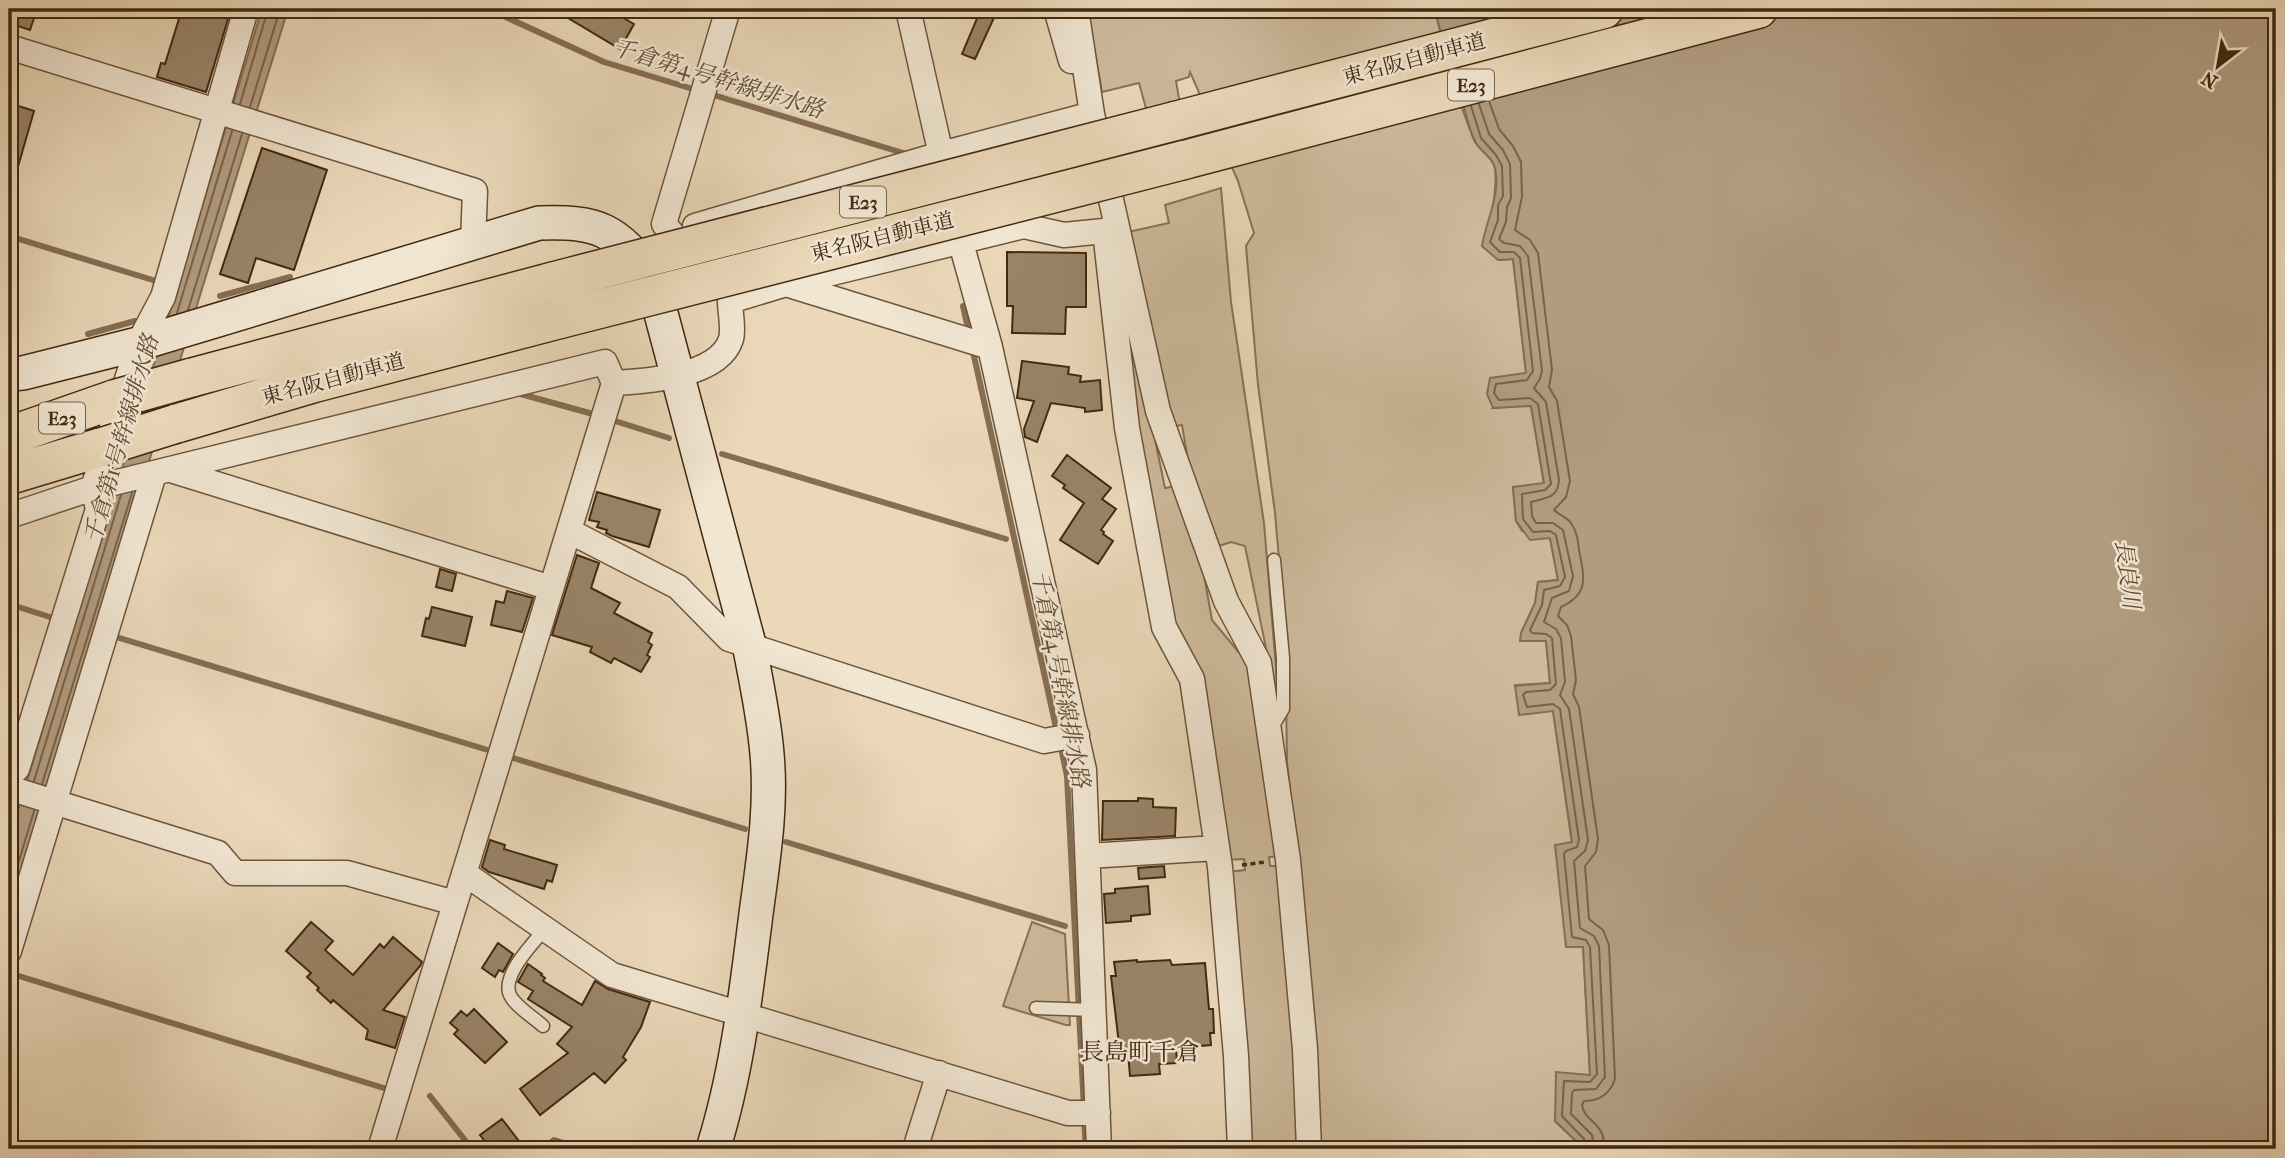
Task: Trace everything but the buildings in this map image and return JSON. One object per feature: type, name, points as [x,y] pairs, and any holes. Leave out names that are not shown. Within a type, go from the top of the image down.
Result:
[{"type":"highway","name":"東名阪自動車道","points":[[9,436],[115,399],[190,378],[1604,9]]},
{"type":"highway","name":"東名阪自動車道","points":[[9,475],[314,383],[1354,117],[1758,9]]},
{"type":"street","points":[[246,9],[163,297],[97,487],[97,509],[10,786],[218,853],[235,873],[347,873],[455,902]]},
{"type":"street","points":[[614,383],[676,376],[717,360],[731,339],[730,300],[664,224],[728,9]]},
{"type":"street","points":[[908,9],[961,243],[977,344],[1065,738],[1084,770],[1088,856],[1083,1009],[1087,1113],[1100,1149]]},
{"type":"street","points":[[1056,9],[1074,71],[1092,114]]},
{"type":"street","points":[[1076,9],[1111,230],[1127,428],[1164,627],[1192,679],[1217,848],[1236,1056],[1240,1149]]},
{"type":"street","points":[[9,47],[475,191],[473,243]]},
{"type":"street","points":[[671,233],[1092,114]]},
{"type":"street","points":[[9,374],[23,373],[146,342],[539,223],[569,222],[592,226],[614,235],[634,254],[651,276],[749,644],[767,755],[768,800],[744,1013],[713,1149]]},
{"type":"street","points":[[730,300],[1024,226],[1064,235],[1111,230]]},
{"type":"street","points":[[1111,230],[1158,411],[1226,601],[1259,663],[1289,860],[1305,1049],[1309,1149]]},
{"type":"street","points":[[786,284],[977,344]]},
{"type":"street","points":[[9,516],[97,487],[606,362],[614,383],[380,1149]]},
{"type":"street","points":[[157,473],[551,588]]},
{"type":"street","points":[[9,951],[51,800],[157,473]]},
{"type":"street","points":[[569,531],[678,587],[729,639],[1044,741],[1065,738]]},
{"type":"street","points":[[1088,856],[1217,848]]},
{"type":"street","points":[[464,873],[612,975],[939,1073],[1087,1113]]},
{"type":"street","points":[[915,1149],[939,1073]]},
{"type":"lane","points":[[1270,732],[1283,709],[1283,658],[1275,561]]},
{"type":"lane","points":[[542,1026],[510,997],[508,985],[510,975],[545,929]]},
{"type":"lane","points":[[1036,1008],[1083,1009]]},
{"type":"path","points":[[1245,865],[1269,862]]},
{"type":"shaded area","points":[[1087,9],[1435,9],[1468,125],[1476,144],[1494,165],[1494,195],[1488,223],[1498,260],[1513,259],[1526,373],[1493,408],[1531,405],[1544,484],[1513,487],[1516,521],[1522,531],[1550,538],[1558,580],[1538,582],[1535,603],[1521,633],[1521,641],[1546,640],[1550,683],[1516,685],[1553,710],[1572,843],[1556,846],[1567,947],[1583,946],[1590,1075],[1555,1121],[1578,1143],[1578,1149],[1319,1149],[1306,937],[1287,762],[1285,628],[1275,513],[1258,385],[1246,246],[1254,233],[1238,181],[1190,72],[1189,77],[1176,81],[1180,104],[1147,112],[1139,83],[1102,92]]},
{"type":"shaded area","points":[[1221,188],[1231,302],[1264,523],[1278,692],[1275,692],[1245,546],[1231,542],[1216,547],[1189,466],[1182,425],[1171,427],[1128,232],[1169,223],[1165,205]]},
{"type":"shaded area","points":[[1117,255],[1165,488],[1176,486],[1200,553],[1212,620],[1251,667],[1278,856],[1269,857],[1270,866],[1279,866],[1294,1050],[1298,1149],[1247,1149],[1228,872],[1245,870],[1244,859],[1225,860],[1169,625],[1133,431]]},
{"type":"shaded area","points":[[1032,922],[1065,934],[1070,1025],[1003,1006]]},
{"type":"water","points":[[262,9],[288,9],[9,917],[9,840]]},
{"type":"water","name":"長良川","points":[[1435,9],[2276,9],[2276,1149],[1578,1149],[1578,1143],[1555,1121],[1556,1072],[1590,1075],[1583,947],[1566,947],[1555,845],[1572,842],[1553,711],[1519,715],[1515,686],[1550,683],[1546,641],[1520,641],[1535,603],[1538,582],[1558,580],[1550,538],[1530,540],[1516,521],[1513,487],[1544,483],[1531,406],[1493,408],[1487,394],[1490,378],[1526,373],[1513,259],[1498,260],[1482,246],[1495,198],[1495,168],[1472,134]]},
{"type":"waterway","name":"千倉第4号幹線排水路","points":[[488,9],[604,62],[696,90]]},
{"type":"waterway","name":"千倉第4号幹線排水路","points":[[707,93],[903,153]]},
{"type":"waterway","points":[[9,236],[156,281]]},
{"type":"waterway","points":[[220,296],[290,277]]},
{"type":"waterway","name":"千倉第4号幹線排水路","points":[[963,306],[969,333]]},
{"type":"waterway","name":"千倉第1号幹線排水路","points":[[88,334],[135,321]]},
{"type":"waterway","name":"千倉第4号幹線排水路","points":[[972,347],[1057,732]]},
{"type":"waterway","points":[[517,393],[593,414]]},
{"type":"waterway","points":[[615,421],[669,438]]},
{"type":"waterway","points":[[722,454],[1006,539]]},
{"type":"waterway","points":[[9,604],[53,618]]},
{"type":"waterway","points":[[113,636],[491,751]]},
{"type":"waterway","name":"千倉第4号幹線排水路","points":[[1060,743],[1067,776],[1084,1109]]},
{"type":"waterway","points":[[510,757],[745,829]]},
{"type":"waterway","points":[[786,842],[1065,926]]},
{"type":"waterway","points":[[9,973],[387,1089]]},
{"type":"waterway","points":[[430,1096],[472,1149]]},
{"type":"waterway","name":"千倉第4号幹線排水路","points":[[1084,1120],[1086,1149]]},
{"type":"waterway","points":[[543,1149],[554,1140],[584,1149]]},
{"type":"district","name":"長島町千倉","points":[[1140,1052]]}]
